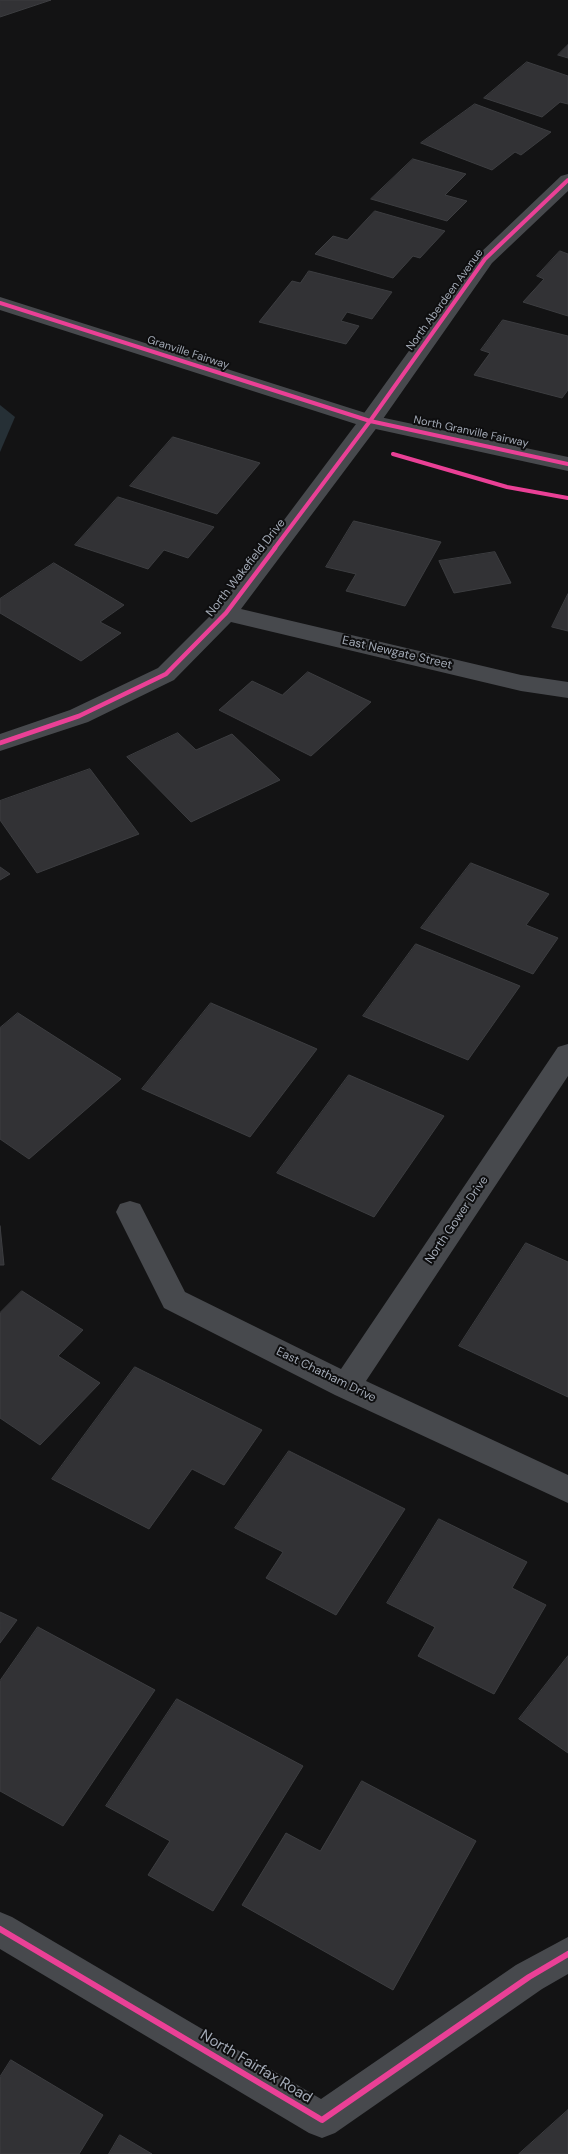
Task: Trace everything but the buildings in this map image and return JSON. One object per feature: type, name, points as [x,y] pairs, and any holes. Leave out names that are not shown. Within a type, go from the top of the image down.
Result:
[{"type":"street","name":"North Aberdeen Avenue","points":[[370,421],[485,259],[568,180]]},
{"type":"street","name":"Granville Fairway","points":[[0,304],[370,421]]},
{"type":"street","name":"North Granville Fairway","points":[[370,421],[568,464]]},
{"type":"street","name":"North Wakefield Drive","points":[[0,743],[79,716],[166,674],[226,613],[370,421]]},
{"type":"street","name":"East Newgate Street","points":[[226,613],[521,683],[568,690]]},
{"type":"street","name":"North Gower Drive","points":[[346,1386],[568,1054]]},
{"type":"street","name":"East Chatham Drive","points":[[130,1212],[174,1300],[346,1386],[568,1490]]},
{"type":"street","name":"North Fairfax Road","points":[[0,1929],[322,2120],[529,1977],[568,1954]]},
{"type":"shaded area","points":[[0,405],[15,417],[0,452]]},
{"type":"cycle path","points":[[0,743],[79,716],[166,674],[226,613],[370,421],[485,259],[568,180]]},
{"type":"cycle path","points":[[0,303],[370,421],[568,464]]},
{"type":"cycle path","points":[[393,454],[507,487],[568,498]]},
{"type":"cycle path","points":[[0,1929],[322,2120],[529,1977],[568,1954]]}]
